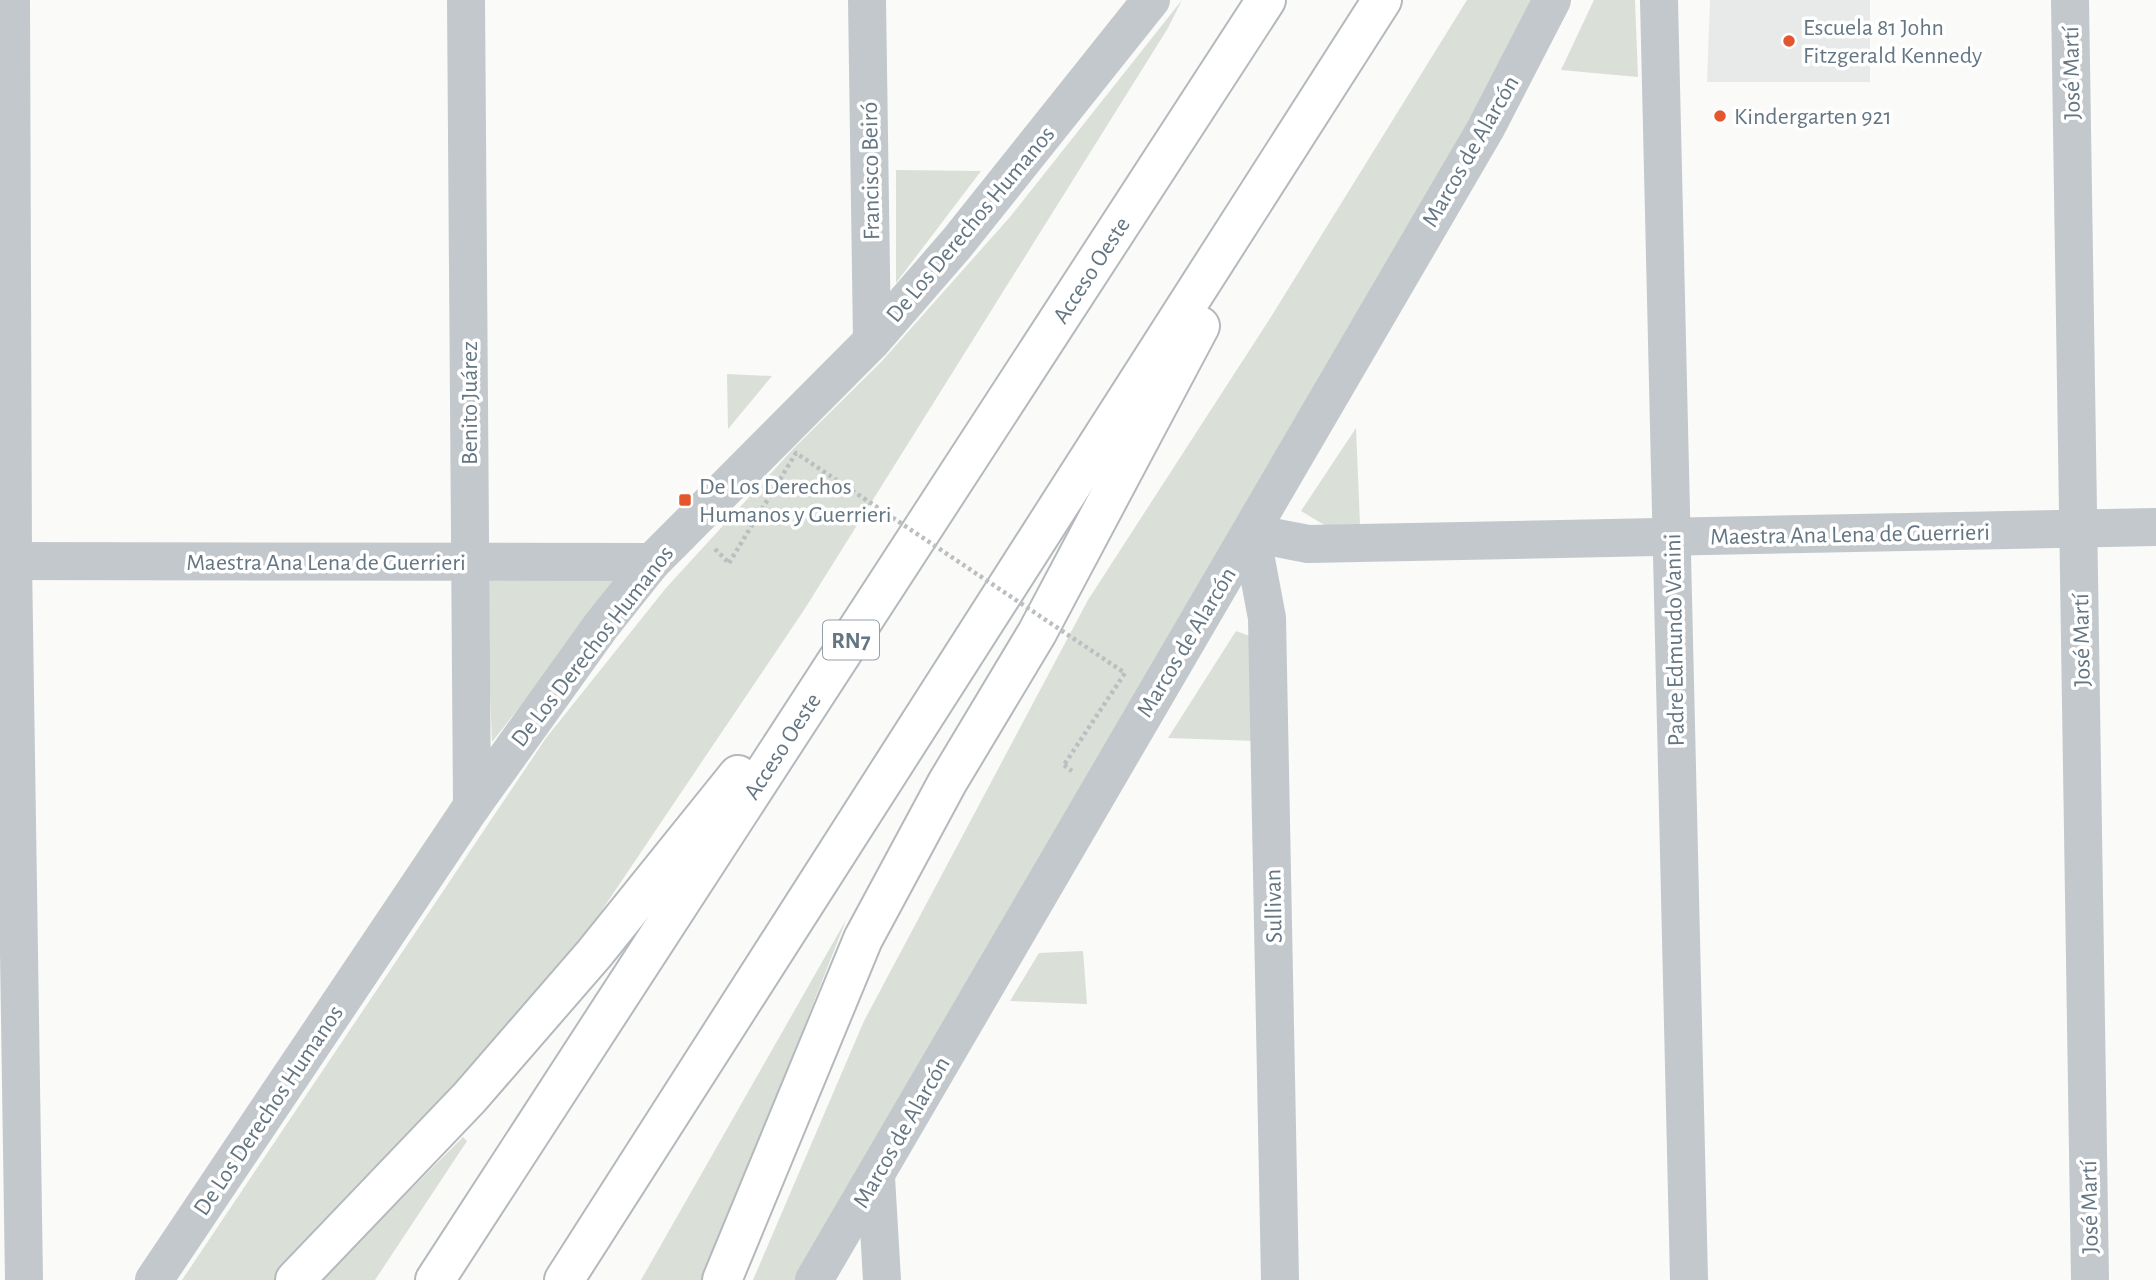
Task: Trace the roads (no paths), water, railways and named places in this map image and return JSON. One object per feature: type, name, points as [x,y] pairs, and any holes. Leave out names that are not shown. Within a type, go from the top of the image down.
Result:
[{"type":"highway","name":"Acceso Oeste","points":[[435,1280],[1266,0]]},
{"type":"highway","points":[[565,1280],[1382,0]]},
{"type":"highway","points":[[722,1280],[863,939],[947,783],[1037,633],[1341,62]]},
{"type":"highway","points":[[295,1280],[470,1097],[585,964],[871,610]]},
{"type":"street","points":[[11,0],[7,561],[24,1280]]},
{"type":"street","name":"Benito Juárez","points":[[466,0],[472,806]]},
{"type":"street","name":"Francisco Beiró","points":[[867,0],[872,341]]},
{"type":"street","name":"De Los Derechos Humanos","points":[[154,1280],[472,806],[559,683],[652,562],[872,341],[957,243],[1151,0]]},
{"type":"street","name":"Marcos de Alarcón","points":[[814,1280],[1486,128],[1552,0]]},
{"type":"street","name":"Padre Edmundo Vanini","points":[[1659,0],[1689,1280]]},
{"type":"street","name":"José Martí","points":[[2070,0],[2090,1280]]},
{"type":"street","name":"Maestra Ana Lena de Guerrieri","points":[[1251,533],[1308,544],[2156,527]]},
{"type":"street","name":"Sullivan","points":[[1251,533],[1267,618],[1280,1280]]},
{"type":"street","name":"Maestra Ana Lena de Guerrieri","points":[[7,561],[652,562]]},
{"type":"street","points":[[876,1177],[882,1280]]},
{"type":"place","name":"Escuela 81 John Fitzgerald Kennedy","points":[[1789,41]]},
{"type":"place","name":"Kindergarten 921","points":[[1720,116]]},
{"type":"place","name":"De Los Derechos Humanos y Guerrieri","points":[[685,500]]}]
